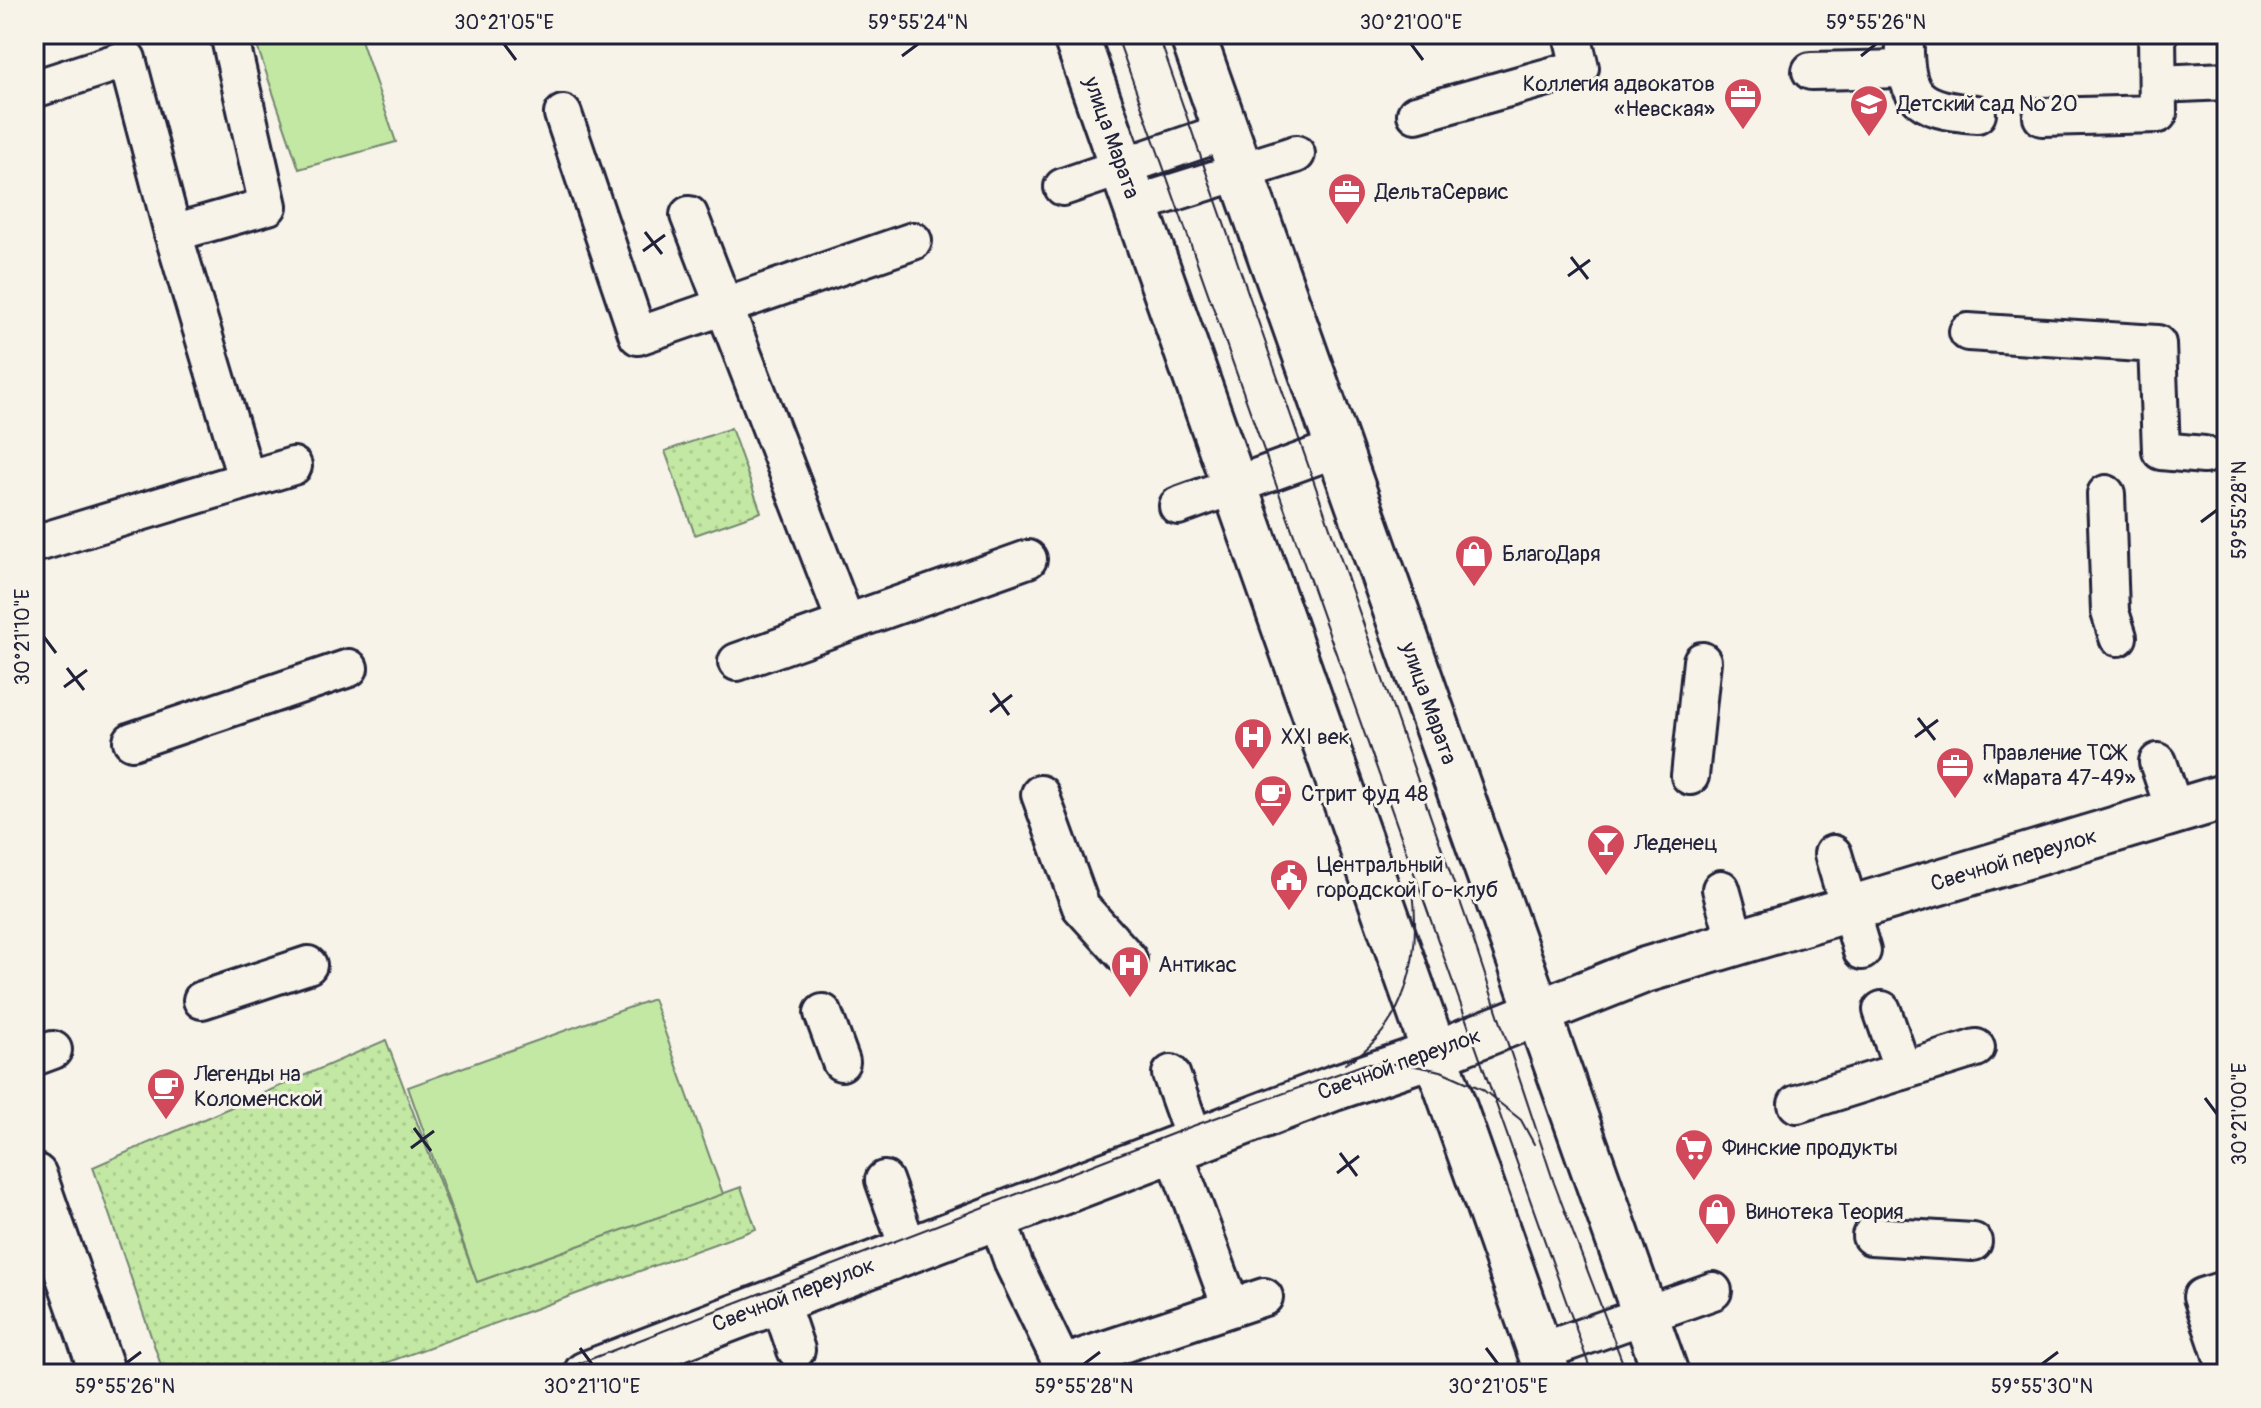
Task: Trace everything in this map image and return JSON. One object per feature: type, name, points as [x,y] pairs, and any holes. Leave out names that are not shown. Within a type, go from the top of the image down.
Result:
[{"type":"street","name":"улица Марата","points":[[1075,34],[1544,1363]]},
{"type":"street","name":"улица Марата","points":[[1192,34],[1666,1374]]},
{"type":"street","name":"Свечной переулок","points":[[586,1374],[1184,1145],[1434,1054],[1624,977],[2227,796]]},
{"type":"street","points":[[34,1176],[103,1374]]},
{"type":"lane","points":[[173,233],[268,206],[229,34]]},
{"type":"lane","points":[[1416,114],[1580,68],[1572,34]]},
{"type":"lane","points":[[2042,117],[2158,114],[2157,34]]},
{"type":"lane","points":[[1811,71],[1905,51],[1916,96],[1939,111],[1977,114]]},
{"type":"lane","points":[[34,89],[127,59],[173,233],[246,478]]},
{"type":"lane","points":[[2158,84],[2227,81]]},
{"type":"lane","points":[[563,114],[638,336],[913,241]]},
{"type":"lane","points":[[1063,187],[1128,186],[1234,151],[1296,154]]},
{"type":"lane","points":[[689,215],[846,623]]},
{"type":"lane","points":[[1968,332],[2157,344],[2161,451],[2204,455]]},
{"type":"lane","points":[[1178,506],[1338,448]]},
{"type":"lane","points":[[41,542],[293,466]]},
{"type":"lane","points":[[2106,494],[2110,612],[2118,637]]},
{"type":"lane","points":[[737,662],[1028,559]]},
{"type":"lane","points":[[1690,776],[1702,661]]},
{"type":"lane","points":[[132,741],[349,668]]},
{"type":"lane","points":[[2158,762],[2175,812]]},
{"type":"lane","points":[[1040,794],[1081,907],[1128,959]]},
{"type":"lane","points":[[1833,854],[1862,951]]},
{"type":"lane","points":[[1721,889],[1736,943]]},
{"type":"lane","points":[[202,1000],[308,965]]},
{"type":"lane","points":[[1882,1010],[1903,1071]]},
{"type":"lane","points":[[823,1013],[841,1062]]},
{"type":"lane","points":[[1797,1104],[1976,1048]]},
{"type":"lane","points":[[997,1217],[1014,1265],[1060,1369],[1247,1302],[1184,1145],[1171,1074]]},
{"type":"lane","points":[[884,1180],[909,1250]]},
{"type":"lane","points":[[1871,1236],[1973,1242]]},
{"type":"lane","points":[[2227,1289],[2202,1297],[2227,1370]]},
{"type":"lane","points":[[1544,1363],[1645,1315],[1713,1291]]},
{"type":"lane","points":[[779,1300],[796,1350]]},
{"type":"green space","points":[[253,34],[359,34],[396,142],[299,169]]},
{"type":"green space","points":[[731,428],[761,512],[695,535],[665,451]]},
{"type":"green space","points":[[653,999],[723,1194],[477,1282],[408,1087]]},
{"type":"green space","points":[[386,1040],[477,1282],[741,1187],[756,1229],[355,1374],[164,1374],[93,1167]]},
{"type":"tram line","points":[[1116,34],[1592,1374]]},
{"type":"tram line","points":[[1158,34],[1469,927],[1554,1183],[1627,1374]]},
{"type":"tram line","points":[[1345,1064],[1366,1049],[1383,1031],[1405,989],[1414,940],[1413,890]]},
{"type":"tram line","points":[[552,1374],[1190,1127],[1365,1064],[1405,1064],[1441,1071],[1482,1089],[1521,1120],[1534,1144]]},
{"type":"place","name":"Коллегия адвокатов «Невская»","points":[[1743,131]]},
{"type":"place","name":"Детский сад № 20","points":[[1869,138]]},
{"type":"place","name":"ДельтаСервис","points":[[1347,226]]},
{"type":"place","name":"БлагоДаря","points":[[1474,588]]},
{"type":"place","name":"XXI век","points":[[1253,771]]},
{"type":"place","name":"Правление ТСЖ «Марата 47-49»","points":[[1955,800]]},
{"type":"place","name":"Стрит фуд 48","points":[[1273,828]]},
{"type":"place","name":"Леденец","points":[[1606,877]]},
{"type":"place","name":"Центральный городской Го-клуб","points":[[1289,912]]},
{"type":"place","name":"Антикас","points":[[1130,999]]},
{"type":"place","name":"Легенды на Коломенской","points":[[166,1121]]},
{"type":"place","name":"Финские продукты","points":[[1694,1182]]},
{"type":"place","name":"Винотека Теория","points":[[1717,1246]]}]
